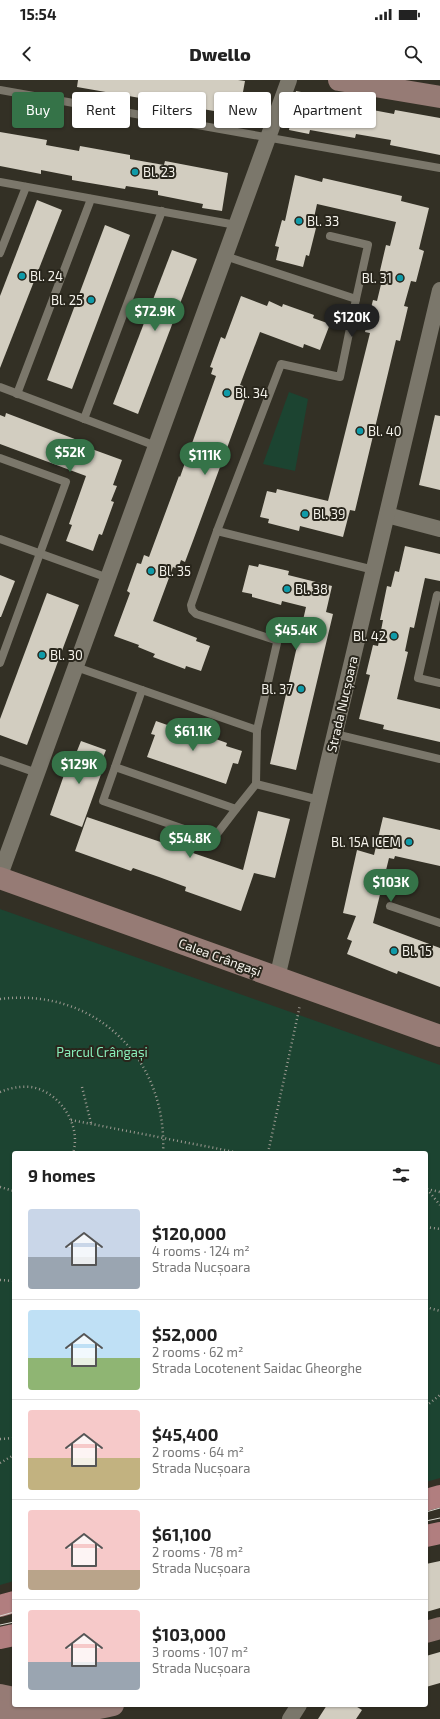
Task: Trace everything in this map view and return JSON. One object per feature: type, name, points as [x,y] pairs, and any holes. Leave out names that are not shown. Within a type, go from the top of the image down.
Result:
[{"type":"main road","points":[[428,1499],[440,1496]]},
{"type":"main road","points":[[428,1536],[440,1533]]},
{"type":"main road","points":[[0,1606],[12,1603]]},
{"type":"main road","points":[[0,1638],[12,1635]]},
{"type":"street","points":[[0,876],[289,80]]},
{"type":"street","points":[[339,80],[440,97]]},
{"type":"street","name":"Strada Nucșoara","points":[[277,978],[440,290]]},
{"type":"street","points":[[387,515],[440,529]]},
{"type":"street","name":"Calea Crângași","points":[[0,876],[304,988],[440,1036]]},
{"type":"street","points":[[428,1631],[440,1628]]},
{"type":"street","points":[[0,1695],[12,1698]]},
{"type":"street","points":[[63,1707],[89,1714]]},
{"type":"street","points":[[0,1711],[9,1713],[89,1714],[108,1707]]},
{"type":"street","points":[[290,1719],[298,1707]]},
{"type":"lane","points":[[0,90],[440,168]]},
{"type":"lane","points":[[0,182],[236,225]]},
{"type":"lane","points":[[0,253],[26,187]]},
{"type":"lane","points":[[17,394],[91,198]]},
{"type":"lane","points":[[84,419],[162,211]]},
{"type":"lane","points":[[142,690],[103,801],[213,839],[256,784],[257,730],[277,641],[196,614],[190,607],[217,531],[281,364],[340,377],[368,245],[330,236]]},
{"type":"lane","points":[[225,256],[356,299]]},
{"type":"lane","points":[[0,387],[156,446]]},
{"type":"lane","points":[[0,458],[66,482],[0,663]]},
{"type":"lane","points":[[217,531],[374,570]]},
{"type":"lane","points":[[0,539],[108,578]]},
{"type":"lane","points":[[440,596],[437,595],[418,678],[440,683]]},
{"type":"lane","points":[[76,666],[257,730]]},
{"type":"lane","points":[[335,734],[440,759]]},
{"type":"lane","points":[[0,760],[37,773]]},
{"type":"lane","points":[[115,767],[236,809]]},
{"type":"lane","points":[[256,784],[320,800]]},
{"type":"lane","points":[[390,906],[440,923]]},
{"type":"path","points":[[268,1151],[304,988]]},
{"type":"path","points":[[0,999],[34,998],[53,1000],[77,1008],[110,1028],[137,1056],[147,1072],[155,1090],[163,1122],[163,1151]]},
{"type":"path","points":[[0,1092],[14,1087],[32,1087],[48,1094],[62,1105],[71,1120],[75,1135],[72,1151]]},
{"type":"path","points":[[82,1087],[91,1123]]},
{"type":"path","points":[[71,1120],[229,1151]]},
{"type":"path","points":[[0,1187],[12,1190]]},
{"type":"path","points":[[428,1189],[440,1192]]},
{"type":"path","points":[[428,1191],[440,1205]]},
{"type":"path","points":[[428,1227],[440,1229]]},
{"type":"path","points":[[0,1280],[12,1281]]},
{"type":"path","points":[[428,1308],[440,1311]]},
{"type":"path","points":[[428,1404],[440,1395]]},
{"type":"path","points":[[0,1438],[12,1438]]},
{"type":"path","points":[[0,1463],[12,1456]]},
{"type":"green space","points":[[289,392],[308,399],[295,471],[263,464]]},
{"type":"green space","name":"Parcul Crângași","points":[[0,909],[440,1065],[440,1478],[428,1481],[428,1151],[12,1151],[12,1582],[0,1585]]},
{"type":"building","points":[[78,80],[245,81],[243,92],[214,92],[214,111],[206,110],[206,92],[138,92],[138,98],[130,96],[130,92],[106,92],[77,87]]},
{"type":"building","points":[[395,110],[440,118],[440,155],[390,145],[391,140],[356,134],[355,138],[310,130],[309,134],[289,130],[289,128],[376,128],[376,111],[394,114]]},
{"type":"building","name":"Bl. 23","points":[[0,132],[47,140],[46,145],[79,151],[80,146],[130,155],[130,159],[164,165],[165,161],[228,173],[222,211],[202,208],[203,204],[158,195],[158,191],[126,186],[125,189],[72,180],[72,176],[41,170],[41,174],[0,166]]},
{"type":"building","points":[[295,175],[322,182],[323,178],[402,196],[401,201],[429,208],[419,249],[424,251],[416,282],[411,281],[404,306],[408,307],[400,341],[396,340],[355,511],[350,510],[343,537],[300,526],[299,531],[268,523],[269,519],[260,517],[267,491],[276,493],[277,489],[328,501],[370,333],[365,332],[373,300],[377,301],[383,276],[379,275],[386,245],[390,246],[396,222],[317,204],[312,227],[316,228],[309,256],[306,255],[303,267],[276,260],[279,247],[275,246],[282,220],[285,221]]},
{"type":"building","name":"Bl. 24","points":[[37,200],[62,210],[0,368],[0,296]]},
{"type":"building","name":"Bl. 25","points":[[105,225],[130,235],[72,389],[47,380]]},
{"type":"building","points":[[172,250],[197,259],[138,414],[113,404]]},
{"type":"building","points":[[241,296],[267,306],[269,301],[282,307],[283,304],[314,315],[313,318],[330,324],[320,350],[304,344],[303,348],[260,332],[240,385],[246,387],[242,397],[245,399],[194,538],[185,562],[181,560],[178,569],[173,567],[153,621],[197,638],[196,641],[210,646],[201,671],[186,666],[185,669],[153,657],[155,654],[138,647],[139,645],[114,636],[130,593],[127,591],[137,563],[141,564],[144,555],[149,557],[179,476],[180,477],[216,376],[211,374],[213,368],[210,367],[221,337],[225,339]]},
{"type":"building","points":[[6,413],[80,441],[78,444],[122,460],[113,485],[117,486],[111,501],[114,502],[102,535],[99,534],[93,551],[66,541],[72,525],[69,524],[86,476],[0,444],[0,415],[5,417]]},
{"type":"building","points":[[435,415],[440,416],[440,490],[419,485]]},
{"type":"building","name":"Bl. 42","points":[[405,546],[440,554],[440,581],[425,578],[414,628],[410,627],[405,651],[408,652],[397,699],[440,709],[440,742],[383,729],[384,725],[359,719],[370,675],[366,674],[373,645],[378,646],[383,620],[380,620],[387,586],[391,587],[395,571],[399,572]]},
{"type":"building","name":"Bl. 37","points":[[259,564],[289,571],[288,575],[332,586],[326,612],[333,614],[296,770],[270,764],[306,607],[282,601],[281,605],[252,597],[252,594],[242,592],[249,565],[258,567]]},
{"type":"building","points":[[0,575],[15,581],[1,617],[0,617]]},
{"type":"building","name":"Bl. 30","points":[[47,593],[79,605],[27,745],[0,735],[0,719]]},
{"type":"building","points":[[156,721],[173,727],[174,724],[227,743],[226,746],[242,751],[238,764],[233,763],[226,784],[147,757],[155,735],[151,734]]},
{"type":"building","points":[[81,741],[106,750],[100,765],[104,766],[82,827],[50,815],[71,755],[75,756]]},
{"type":"building","points":[[258,811],[290,819],[275,878],[254,873],[241,911],[185,891],[186,887],[159,877],[133,868],[131,871],[75,851],[87,817],[243,870]]},
{"type":"building","points":[[383,817],[440,830],[440,866],[395,856],[394,859],[389,858],[373,923],[440,948],[440,987],[398,971],[397,974],[347,954],[352,941],[347,939],[356,916],[343,913],[357,850],[374,855]]},
{"type":"building","points":[[440,1561],[440,1608],[428,1611],[428,1564]]},
{"type":"building","points":[[440,1652],[440,1683],[428,1686],[428,1655]]},
{"type":"building","points":[[326,1707],[357,1707],[362,1710],[356,1719],[318,1719]]},
{"type":"tram line","points":[[428,1511],[440,1508]]},
{"type":"tram line","points":[[428,1521],[440,1518]]},
{"type":"tram line","points":[[0,1616],[12,1613]]},
{"type":"tram line","points":[[0,1625],[12,1622]]},
{"type":"place","name":"Bl. 23","points":[[135,172]]},
{"type":"place","name":"Bl. 33","points":[[299,221]]},
{"type":"place","name":"Bl. 24","points":[[22,276]]},
{"type":"place","name":"Bl. 31","points":[[400,278]]},
{"type":"place","name":"Bl. 25","points":[[91,300]]},
{"type":"place","name":"Bl. 34","points":[[227,393]]},
{"type":"place","name":"Bl. 40","points":[[360,431]]},
{"type":"place","name":"Bl. 39","points":[[305,514]]},
{"type":"place","name":"Bl. 35","points":[[151,571]]},
{"type":"place","name":"Bl. 38","points":[[287,589]]},
{"type":"place","name":"Bl. 42","points":[[394,636]]},
{"type":"place","name":"Bl. 30","points":[[42,655]]},
{"type":"place","name":"Bl. 37","points":[[301,689]]},
{"type":"place","name":"Bl. 15A ICEM","points":[[409,842]]},
{"type":"place","name":"Bl. 15","points":[[394,951]]}]
